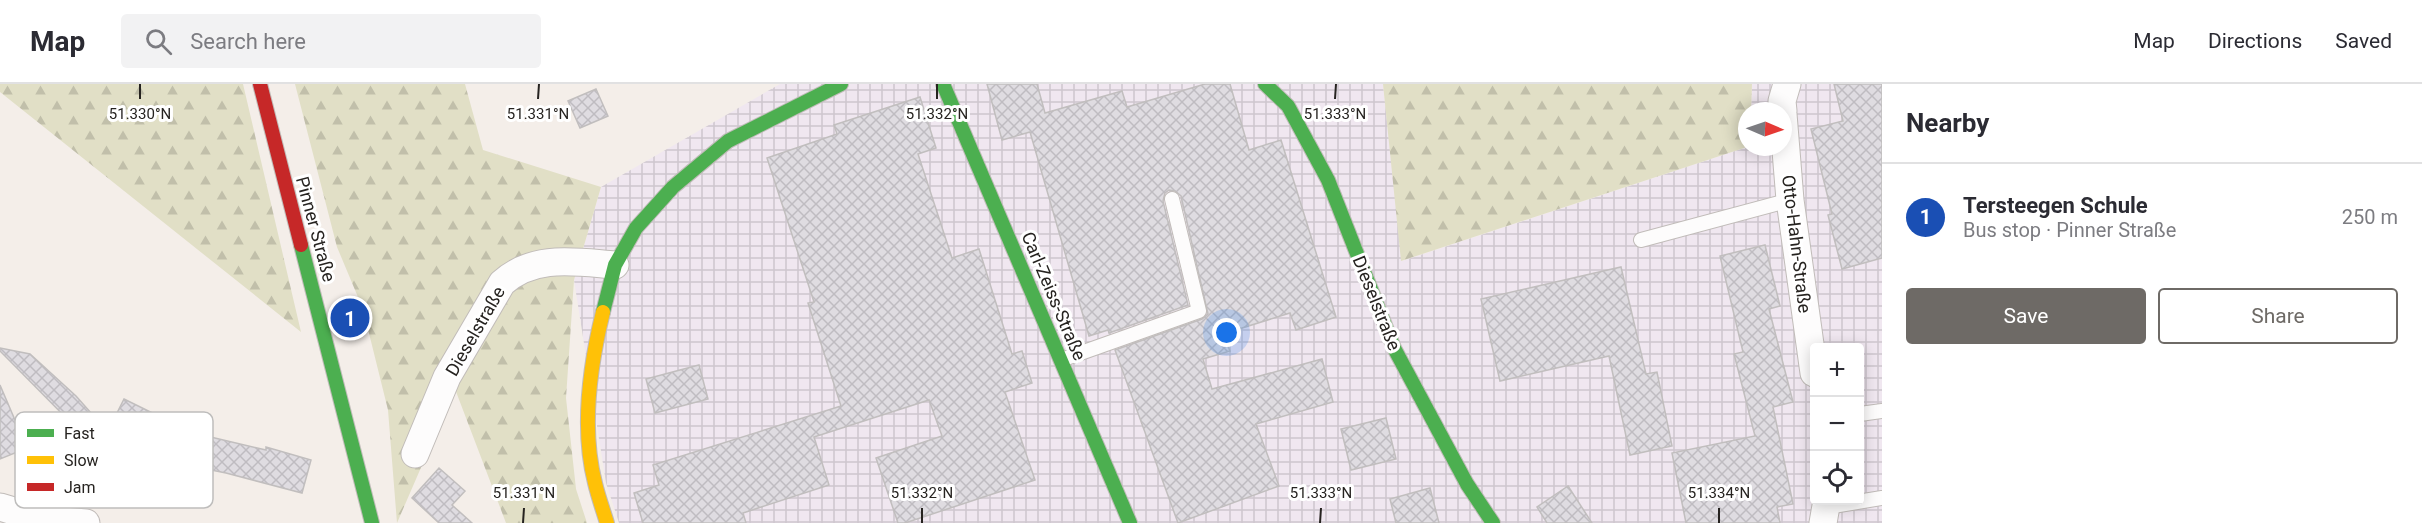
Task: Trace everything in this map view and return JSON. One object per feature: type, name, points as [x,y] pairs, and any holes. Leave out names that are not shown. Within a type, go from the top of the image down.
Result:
[{"type":"street","name":"Pinner Straße","points":[[260,84],[372,523]]},
{"type":"street","points":[[607,523],[594,481],[587,412],[596,341],[615,266],[636,228],[673,187],[728,141],[841,84]]},
{"type":"street","name":"Carl-Zeiss-Straße","points":[[943,84],[1130,523]]},
{"type":"street","name":"Dieselstraße","points":[[1265,84],[1288,106],[1328,180],[1394,348],[1467,484],[1493,523]]},
{"type":"street","name":"Otto-Hahn-Straße","points":[[1782,102],[1787,84]]},
{"type":"street","name":"Otto-Hahn-Straße","points":[[1786,156],[1790,200],[1811,343]]},
{"type":"street","name":"Dieselstraße","points":[[415,454],[447,377],[502,283],[515,271],[544,262],[570,261],[615,266]]},
{"type":"street","points":[[0,507],[40,519],[86,523]]},
{"type":"lane","points":[[1061,360],[1199,311],[1172,199]]},
{"type":"lane","points":[[1641,240],[1790,200]]},
{"type":"lane","points":[[1864,413],[1882,411]]},
{"type":"lane","points":[[1826,510],[1882,498]]},
{"type":"shaded area","points":[[780,84],[1383,84],[1402,261],[1738,150],[1738,156],[1792,156],[1792,102],[1751,102],[1752,84],[1882,84],[1882,523],[619,523],[606,483],[574,280],[601,187]]},
{"type":"green space","points":[[0,84],[243,84],[301,332],[0,92]]},
{"type":"green space","points":[[295,84],[465,84],[483,150],[601,187],[574,280],[566,398],[576,489],[587,523],[506,523],[455,389],[397,523],[388,410],[363,309],[337,247]]},
{"type":"green space","points":[[1383,84],[1752,84],[1751,102],[1738,102],[1738,150],[1401,261]]},
{"type":"building","points":[[987,84],[1037,84],[1045,113],[1122,91],[1127,107],[1205,84],[1230,84],[1249,150],[1281,140],[1336,317],[1296,330],[1290,313],[1223,334],[1230,351],[1203,359],[1212,389],[1322,359],[1333,402],[1256,424],[1279,486],[1178,523],[1115,350],[1202,319],[1208,314],[1181,196],[1169,190],[1165,193],[1163,201],[1188,305],[1109,333],[1108,330],[1089,336],[1030,132],[1002,140]]},
{"type":"building","points":[[1834,84],[1882,84],[1882,258],[1842,269],[1828,215],[1832,214],[1811,129],[1843,121]]},
{"type":"building","points":[[596,89],[608,116],[580,128],[568,101]]},
{"type":"building","points":[[920,97],[936,148],[918,154],[952,258],[979,249],[1012,354],[1022,351],[1032,383],[1005,392],[1035,480],[905,523],[898,523],[876,458],[942,436],[929,400],[814,437],[829,485],[743,513],[746,523],[643,523],[634,493],[659,485],[653,465],[841,406],[808,303],[814,302],[767,158],[837,134],[834,125]]},
{"type":"building","points":[[1765,245],[1780,306],[1769,309],[1793,402],[1773,407],[1793,504],[1777,507],[1780,523],[1686,523],[1672,453],[1755,436],[1734,354],[1743,352],[1720,256]]},
{"type":"building","points":[[1621,267],[1646,374],[1657,372],[1672,446],[1630,455],[1609,356],[1500,381],[1481,299]]},
{"type":"building","points":[[0,348],[30,354],[90,412],[60,412],[0,351]]},
{"type":"building","points":[[699,365],[708,399],[655,413],[646,379]]},
{"type":"building","points":[[0,385],[15,420],[15,453],[0,459]]},
{"type":"building","points":[[124,399],[151,412],[118,412]]},
{"type":"building","points":[[1386,418],[1396,459],[1351,470],[1341,429]]},
{"type":"building","points":[[213,438],[266,450],[266,447],[311,460],[302,493],[213,470]]},
{"type":"building","points":[[439,468],[465,491],[452,505],[472,523],[439,523],[412,498]]},
{"type":"building","points":[[1568,486],[1592,523],[1547,523],[1537,507]]},
{"type":"building","points":[[1430,488],[1439,523],[1396,523],[1390,499]]},
{"type":"traffic: fast","points":[[603,312],[615,265],[636,228],[673,187],[728,141],[841,84]]},
{"type":"traffic: fast","points":[[943,84],[1130,523]]},
{"type":"traffic: fast","points":[[1265,84],[1288,106],[1328,180],[1394,348],[1467,484],[1493,523]]},
{"type":"traffic: fast","points":[[301,245],[372,523]]},
{"type":"traffic: slow","points":[[603,312],[594,353],[588,419],[591,462],[607,523]]},
{"type":"traffic: jam","points":[[260,84],[301,245]]},
{"type":"place","name":"Tersteegen Schule","points":[[350,318]]}]
